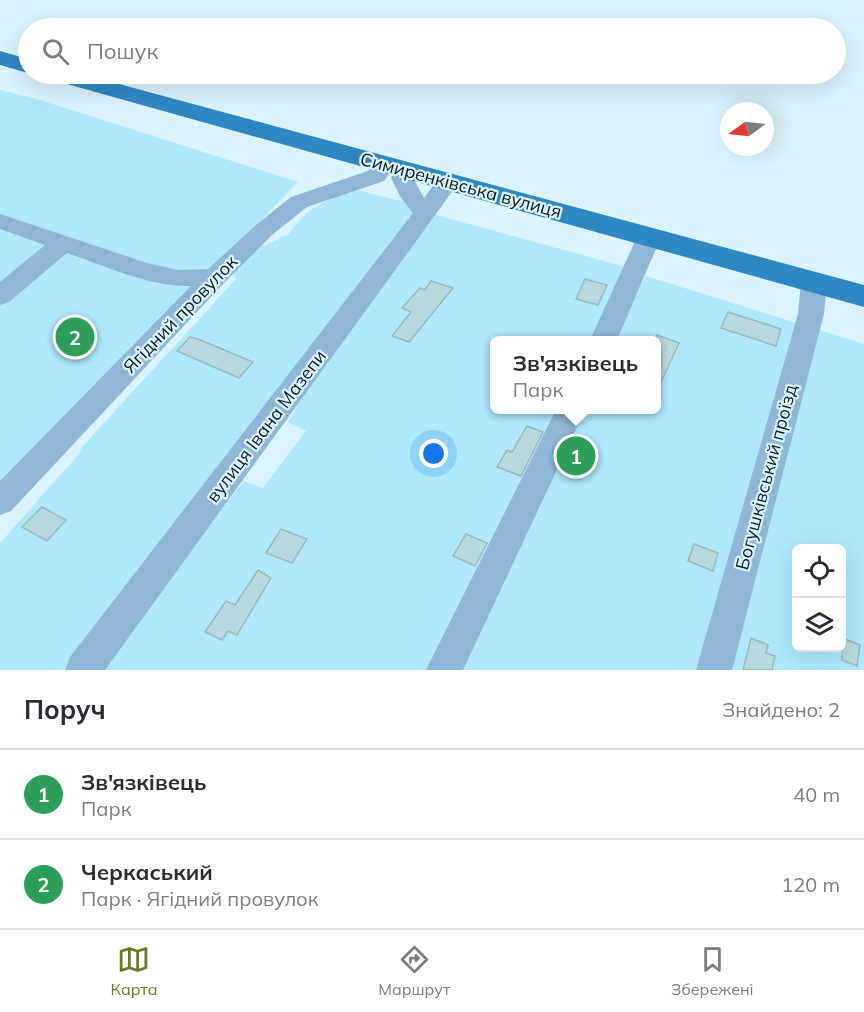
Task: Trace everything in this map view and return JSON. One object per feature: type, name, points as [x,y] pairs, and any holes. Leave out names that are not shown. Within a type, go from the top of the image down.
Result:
[{"type":"main road","points":[[0,58],[18,63]]},
{"type":"main road","name":"Симиренківська вулиця","points":[[93,84],[864,296]]},
{"type":"street","points":[[394,167],[412,198],[425,212]]},
{"type":"street","name":"Ягідний провулок","points":[[0,502],[215,276],[264,230],[298,202],[376,176],[394,167]]},
{"type":"street","name":"вулиця Івана Мазепи","points":[[83,670],[448,182]]},
{"type":"street","points":[[0,221],[142,270],[178,278],[215,276]]},
{"type":"street","points":[[605,336],[650,237]]},
{"type":"street","points":[[0,296],[63,243]]},
{"type":"street","name":"Богушківський проїзд","points":[[714,670],[811,314],[814,282]]},
{"type":"street","points":[[444,670],[568,414]]},
{"type":"shaded area","points":[[0,90],[40,100],[298,182],[0,492]]},
{"type":"shaded area","points":[[353,189],[412,204],[418,208],[63,670],[0,670],[0,543],[79,454],[82,447],[237,278],[234,277],[235,270],[259,246],[267,245],[288,235],[308,212]]},
{"type":"shaded area","points":[[432,214],[622,266],[628,274],[629,309],[646,276],[864,344],[864,670],[97,670],[244,481],[263,488],[306,431],[288,422],[317,374]]},
{"type":"building","points":[[585,279],[607,285],[598,305],[576,299]]},
{"type":"building","points":[[431,281],[453,288],[409,342],[392,336],[411,312],[402,308],[420,288],[425,290]]},
{"type":"building","points":[[728,312],[781,329],[776,346],[721,328]]},
{"type":"building","points":[[661,336],[679,343],[661,382]]},
{"type":"building","points":[[190,337],[253,362],[239,378],[177,351]]},
{"type":"building","points":[[527,426],[543,432],[521,476],[497,467],[507,450],[512,452]]},
{"type":"building","points":[[42,507],[66,520],[47,541],[22,527]]},
{"type":"building","points":[[281,529],[307,539],[292,563],[266,553]]},
{"type":"building","points":[[466,534],[487,543],[475,566],[453,556]]},
{"type":"building","points":[[694,544],[718,553],[713,571],[688,561]]},
{"type":"building","points":[[258,570],[271,578],[237,635],[228,631],[222,640],[205,632],[226,601],[235,605]]},
{"type":"building","points":[[751,638],[768,645],[766,653],[775,656],[772,670],[743,670]]},
{"type":"building","points":[[846,640],[860,645],[857,666],[842,660],[842,652],[846,652]]},
{"type":"place","name":"Черкаський","points":[[75,337]]},
{"type":"place","name":"Зв'язківець","points":[[576,456]]}]
